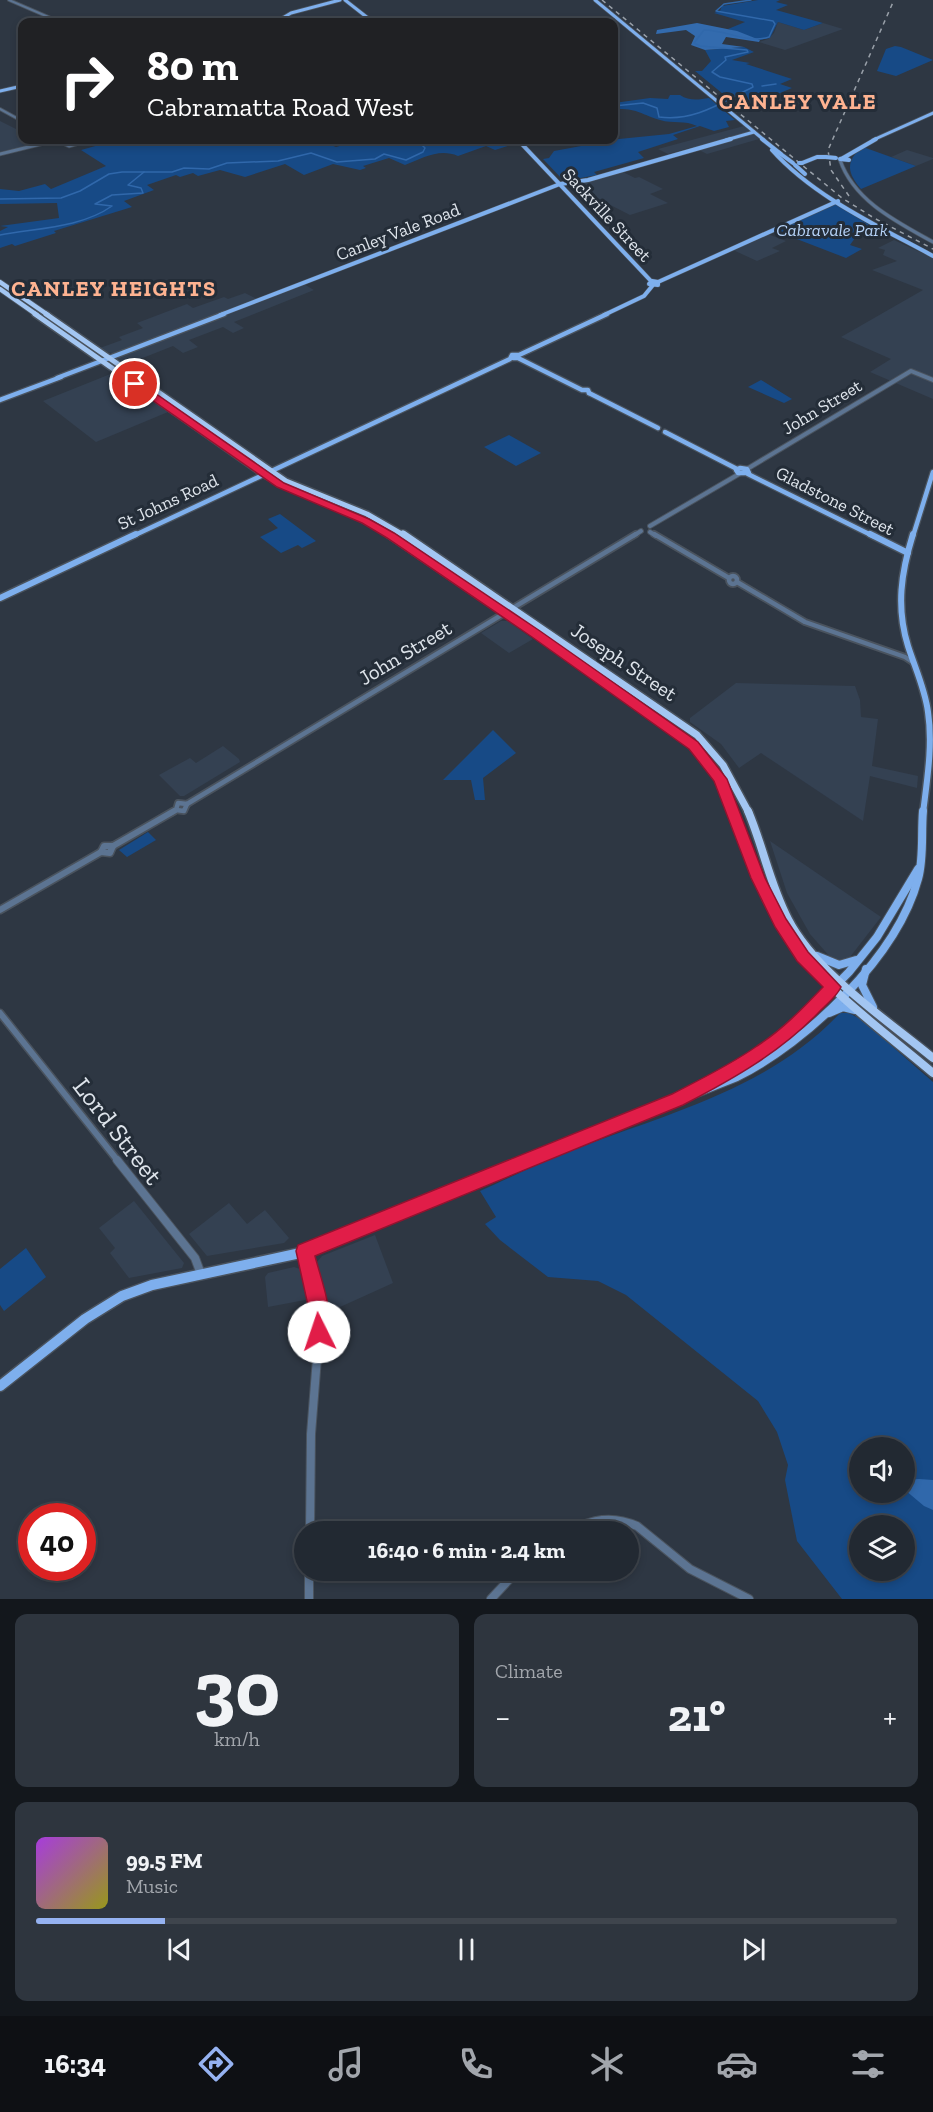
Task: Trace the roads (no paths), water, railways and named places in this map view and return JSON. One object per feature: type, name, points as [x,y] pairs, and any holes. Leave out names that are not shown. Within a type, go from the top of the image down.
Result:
[{"type":"highway","points":[[0,282],[106,360]]},
{"type":"highway","points":[[0,289],[106,360]]},
{"type":"highway","name":"Joseph Street","points":[[106,360],[267,473],[298,488],[385,522],[676,732],[706,759],[720,779],[758,878],[780,923],[802,957],[933,1073]]},
{"type":"highway","name":"Joseph Street","points":[[508,610],[682,723],[713,750],[729,770],[742,795],[779,899],[790,923],[814,955],[840,980],[933,1059]]},
{"type":"main road","points":[[595,0],[617,18]]},
{"type":"main road","points":[[331,3],[344,1]]},
{"type":"main road","points":[[283,18],[291,13],[344,1],[367,18]]},
{"type":"main road","points":[[618,19],[754,132],[788,168],[894,236],[933,256]]},
{"type":"main road","points":[[0,91],[18,87]]},
{"type":"main road","points":[[809,160],[836,158],[933,113]]},
{"type":"main road","name":"Canley Vale Road","points":[[106,360],[560,184],[588,180],[754,132]]},
{"type":"main road","points":[[766,143],[793,163],[827,194]]},
{"type":"main road","name":"Sackville Street","points":[[522,144],[652,284]]},
{"type":"main road","points":[[793,163],[816,159],[848,158],[860,146]]},
{"type":"main road","points":[[775,152],[781,154]]},
{"type":"main road","points":[[793,163],[816,159]]},
{"type":"main road","points":[[808,177],[811,182]]},
{"type":"main road","name":"St Johns Road","points":[[0,598],[638,299],[651,290],[652,284],[659,285],[658,282],[838,201]]},
{"type":"main road","points":[[516,357],[582,390],[582,393],[589,393],[658,428],[665,428],[665,432],[738,471],[748,472]]},
{"type":"main road","points":[[0,400],[106,360]]},
{"type":"main road","name":"Gladstone Street","points":[[748,472],[908,553]]},
{"type":"main road","points":[[0,1386],[85,1319],[109,1303],[139,1289],[305,1251],[678,1099],[713,1088],[767,1062],[822,1017],[866,967],[903,916],[919,877],[931,734],[926,696],[914,663],[900,609],[908,553],[933,472]]},
{"type":"main road","points":[[678,1099],[765,1050],[806,1016],[860,958],[888,921],[910,875],[918,869]]},
{"type":"main road","points":[[814,955],[839,965],[849,964],[860,958]]},
{"type":"main road","points":[[866,967],[862,985],[873,1007]]},
{"type":"main road","points":[[822,1017],[846,1007],[872,1019]]},
{"type":"street","points":[[9,0],[51,18]]},
{"type":"street","points":[[0,109],[18,119]]},
{"type":"street","points":[[0,153],[39,144]]},
{"type":"street","points":[[836,158],[857,191],[933,242]]},
{"type":"street","points":[[844,171],[848,158]]},
{"type":"street","points":[[902,223],[919,229]]},
{"type":"street","name":"John Street","points":[[748,472],[911,371],[933,380]]},
{"type":"street","points":[[738,471],[650,529],[729,578],[730,583],[737,582],[805,622],[905,657],[914,663]]},
{"type":"street","name":"John Street","points":[[0,910],[101,852],[110,853],[113,846],[176,810],[184,811],[187,804],[641,531],[650,529]]},
{"type":"street","name":"Lord Street","points":[[0,1013],[195,1258],[201,1274]]},
{"type":"street","points":[[305,1251],[320,1320],[311,1434],[310,1521]]},
{"type":"street","points":[[593,1521],[611,1517],[625,1521]]},
{"type":"street","points":[[639,1528],[690,1569],[749,1599]]},
{"type":"street","points":[[309,1581],[309,1599]]},
{"type":"street","points":[[490,1599],[507,1581]]},
{"type":"waterway","points":[[618,106],[643,103],[657,108],[659,117],[685,117],[708,110],[753,87],[752,84],[720,77],[712,72],[726,60],[725,57],[748,52],[747,50],[700,46],[694,43],[704,30],[753,39],[769,37],[775,24],[773,21],[716,11],[724,4],[751,0]]},
{"type":"waterway","points":[[762,86],[776,84]]},
{"type":"waterway","points":[[144,172],[172,172],[184,168],[209,169],[227,163],[278,161],[311,153],[337,162],[375,159],[384,154],[406,160],[423,152],[425,148],[421,144]]},
{"type":"waterway","points":[[0,199],[61,198],[80,191],[109,174],[144,172]]},
{"type":"waterway","points":[[0,235],[72,223],[100,213],[112,206],[95,204],[112,195],[143,193],[141,188],[128,185],[144,172]]},
{"type":"railway","points":[[602,0],[842,198],[874,218],[933,249]]},
{"type":"railway","points":[[849,196],[831,170],[828,150],[894,0]]},
{"type":"district","name":"CANLEY VALE","points":[[798,101]]},
{"type":"district","name":"CANLEY HEIGHTS","points":[[114,288]]},
{"type":"park label","name":"Cabravale Park","points":[[832,230]]}]
